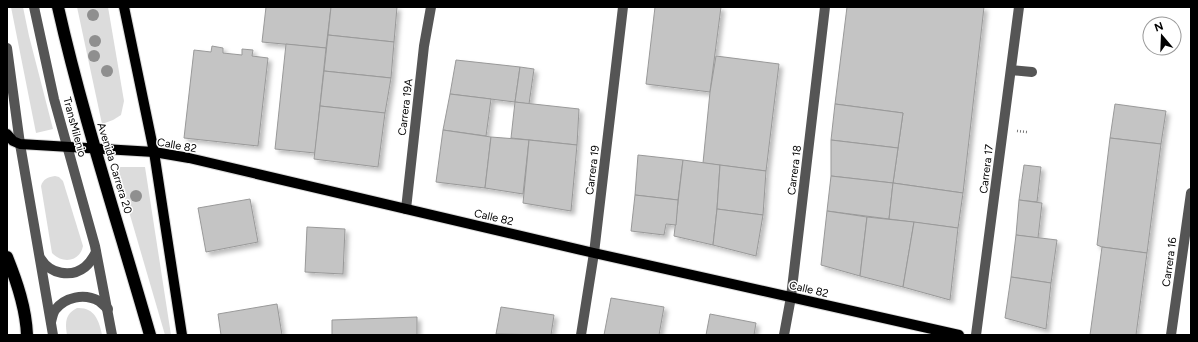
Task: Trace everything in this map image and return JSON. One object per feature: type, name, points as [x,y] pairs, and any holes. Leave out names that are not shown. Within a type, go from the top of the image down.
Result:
[{"type":"highway","name":"Avenida Carrera 20","points":[[58,7],[82,105],[150,335]]},
{"type":"highway","points":[[7,257],[16,280],[23,307],[27,335]]},
{"type":"main road","points":[[124,7],[154,152],[182,335]]},
{"type":"main road","points":[[7,134],[20,144]]},
{"type":"main road","name":"Calle 82","points":[[20,144],[154,152],[189,158],[594,253],[959,335]]},
{"type":"street","name":"TransMilenio","points":[[34,7],[54,99],[96,252],[112,335]]},
{"type":"street","name":"Carrera 19A","points":[[406,209],[424,46],[431,7]]},
{"type":"street","name":"Carrera 19","points":[[581,335],[594,253],[623,7]]},
{"type":"street","name":"Carrera 18","points":[[784,335],[791,297],[825,7]]},
{"type":"street","name":"Carrera 17","points":[[976,335],[1019,7]]},
{"type":"street","points":[[7,48],[20,144],[53,335]]},
{"type":"street","points":[[1011,70],[1032,72]]},
{"type":"street","name":"Carrera 16","points":[[1171,335],[1191,193]]},
{"type":"street","points":[[40,258],[45,266],[54,271],[64,273],[74,272],[84,268],[91,261],[96,252]]},
{"type":"street","points":[[51,322],[55,311],[63,302],[75,298],[87,297],[99,301],[108,309]]},
{"type":"shaded area","points":[[11,7],[23,7],[53,129],[36,133]]},
{"type":"shaded area","points":[[77,7],[108,7],[124,101],[121,115],[102,124]]},
{"type":"shaded area","points":[[116,167],[145,167],[171,335],[165,335]]},
{"type":"shaded area","points":[[55,176],[59,177],[63,181],[83,246],[78,255],[70,260],[61,259],[52,253],[41,186],[46,179]]},
{"type":"shaded area","points":[[77,308],[83,308],[92,312],[99,324],[102,335],[67,335],[66,327],[68,316]]},
{"type":"building","points":[[266,7],[331,7],[326,48],[262,42]]},
{"type":"building","points":[[331,7],[397,7],[394,42],[328,35]]},
{"type":"building","points":[[655,7],[721,7],[710,92],[646,84]]},
{"type":"building","points":[[847,7],[984,7],[963,193],[893,183],[903,113],[835,104]]},
{"type":"building","points":[[328,35],[394,42],[391,78],[324,71]]},
{"type":"building","points":[[286,44],[326,48],[315,153],[275,149]]},
{"type":"building","points":[[212,46],[223,48],[223,53],[242,55],[242,49],[253,50],[252,56],[268,58],[258,146],[184,138],[194,50],[211,52]]},
{"type":"building","points":[[716,56],[779,64],[766,171],[703,163],[710,92]]},
{"type":"building","points":[[456,60],[520,67],[515,102],[450,94]]},
{"type":"building","points":[[520,67],[534,69],[529,104],[515,102]]},
{"type":"building","points":[[324,71],[391,78],[385,113],[320,106]]},
{"type":"building","points":[[450,94],[491,99],[486,136],[443,130]]},
{"type":"building","points":[[515,102],[579,109],[577,145],[511,138]]},
{"type":"building","points":[[835,104],[903,113],[898,148],[831,140]]},
{"type":"building","points":[[1115,104],[1166,111],[1161,144],[1110,138]]},
{"type":"building","points":[[320,106],[385,113],[378,167],[314,159]]},
{"type":"building","points":[[443,130],[491,137],[485,188],[436,182]]},
{"type":"building","points":[[491,137],[529,140],[523,194],[485,188]]},
{"type":"building","points":[[1110,138],[1161,144],[1147,253],[1097,245]]},
{"type":"building","points":[[529,140],[577,145],[571,211],[523,203]]},
{"type":"building","points":[[831,140],[898,148],[893,183],[831,176]]},
{"type":"building","points":[[638,155],[683,160],[678,200],[635,195]]},
{"type":"building","points":[[683,160],[720,165],[713,245],[674,236]]},
{"type":"building","points":[[720,165],[766,171],[763,215],[717,209]]},
{"type":"building","points":[[1024,165],[1041,167],[1037,202],[1019,200]]},
{"type":"building","points":[[831,176],[893,183],[889,219],[827,211]]},
{"type":"building","points":[[893,183],[963,193],[958,228],[889,219]]},
{"type":"building","points":[[635,195],[678,200],[676,225],[666,224],[664,235],[631,231]]},
{"type":"building","points":[[250,199],[258,242],[206,252],[198,208]]},
{"type":"building","points":[[1019,200],[1042,203],[1038,238],[1016,235]]},
{"type":"building","points":[[717,209],[763,215],[756,256],[713,245]]},
{"type":"building","points":[[827,211],[867,217],[860,276],[821,265]]},
{"type":"building","points":[[867,217],[914,222],[903,287],[860,276]]},
{"type":"building","points":[[914,222],[958,228],[950,300],[903,287]]},
{"type":"building","points":[[307,227],[345,229],[343,274],[305,272]]},
{"type":"building","points":[[1016,235],[1057,240],[1051,283],[1011,277]]},
{"type":"building","points":[[1102,247],[1147,253],[1136,335],[1090,335]]},
{"type":"building","points":[[1011,277],[1051,283],[1046,329],[1005,318]]},
{"type":"building","points":[[611,298],[664,307],[659,335],[604,335]]},
{"type":"building","points":[[277,304],[282,335],[221,335],[218,314]]},
{"type":"building","points":[[501,307],[554,315],[551,335],[496,334]]},
{"type":"building","points":[[710,314],[756,323],[754,335],[706,335]]},
{"type":"building","points":[[417,317],[417,335],[332,335],[332,320]]}]
